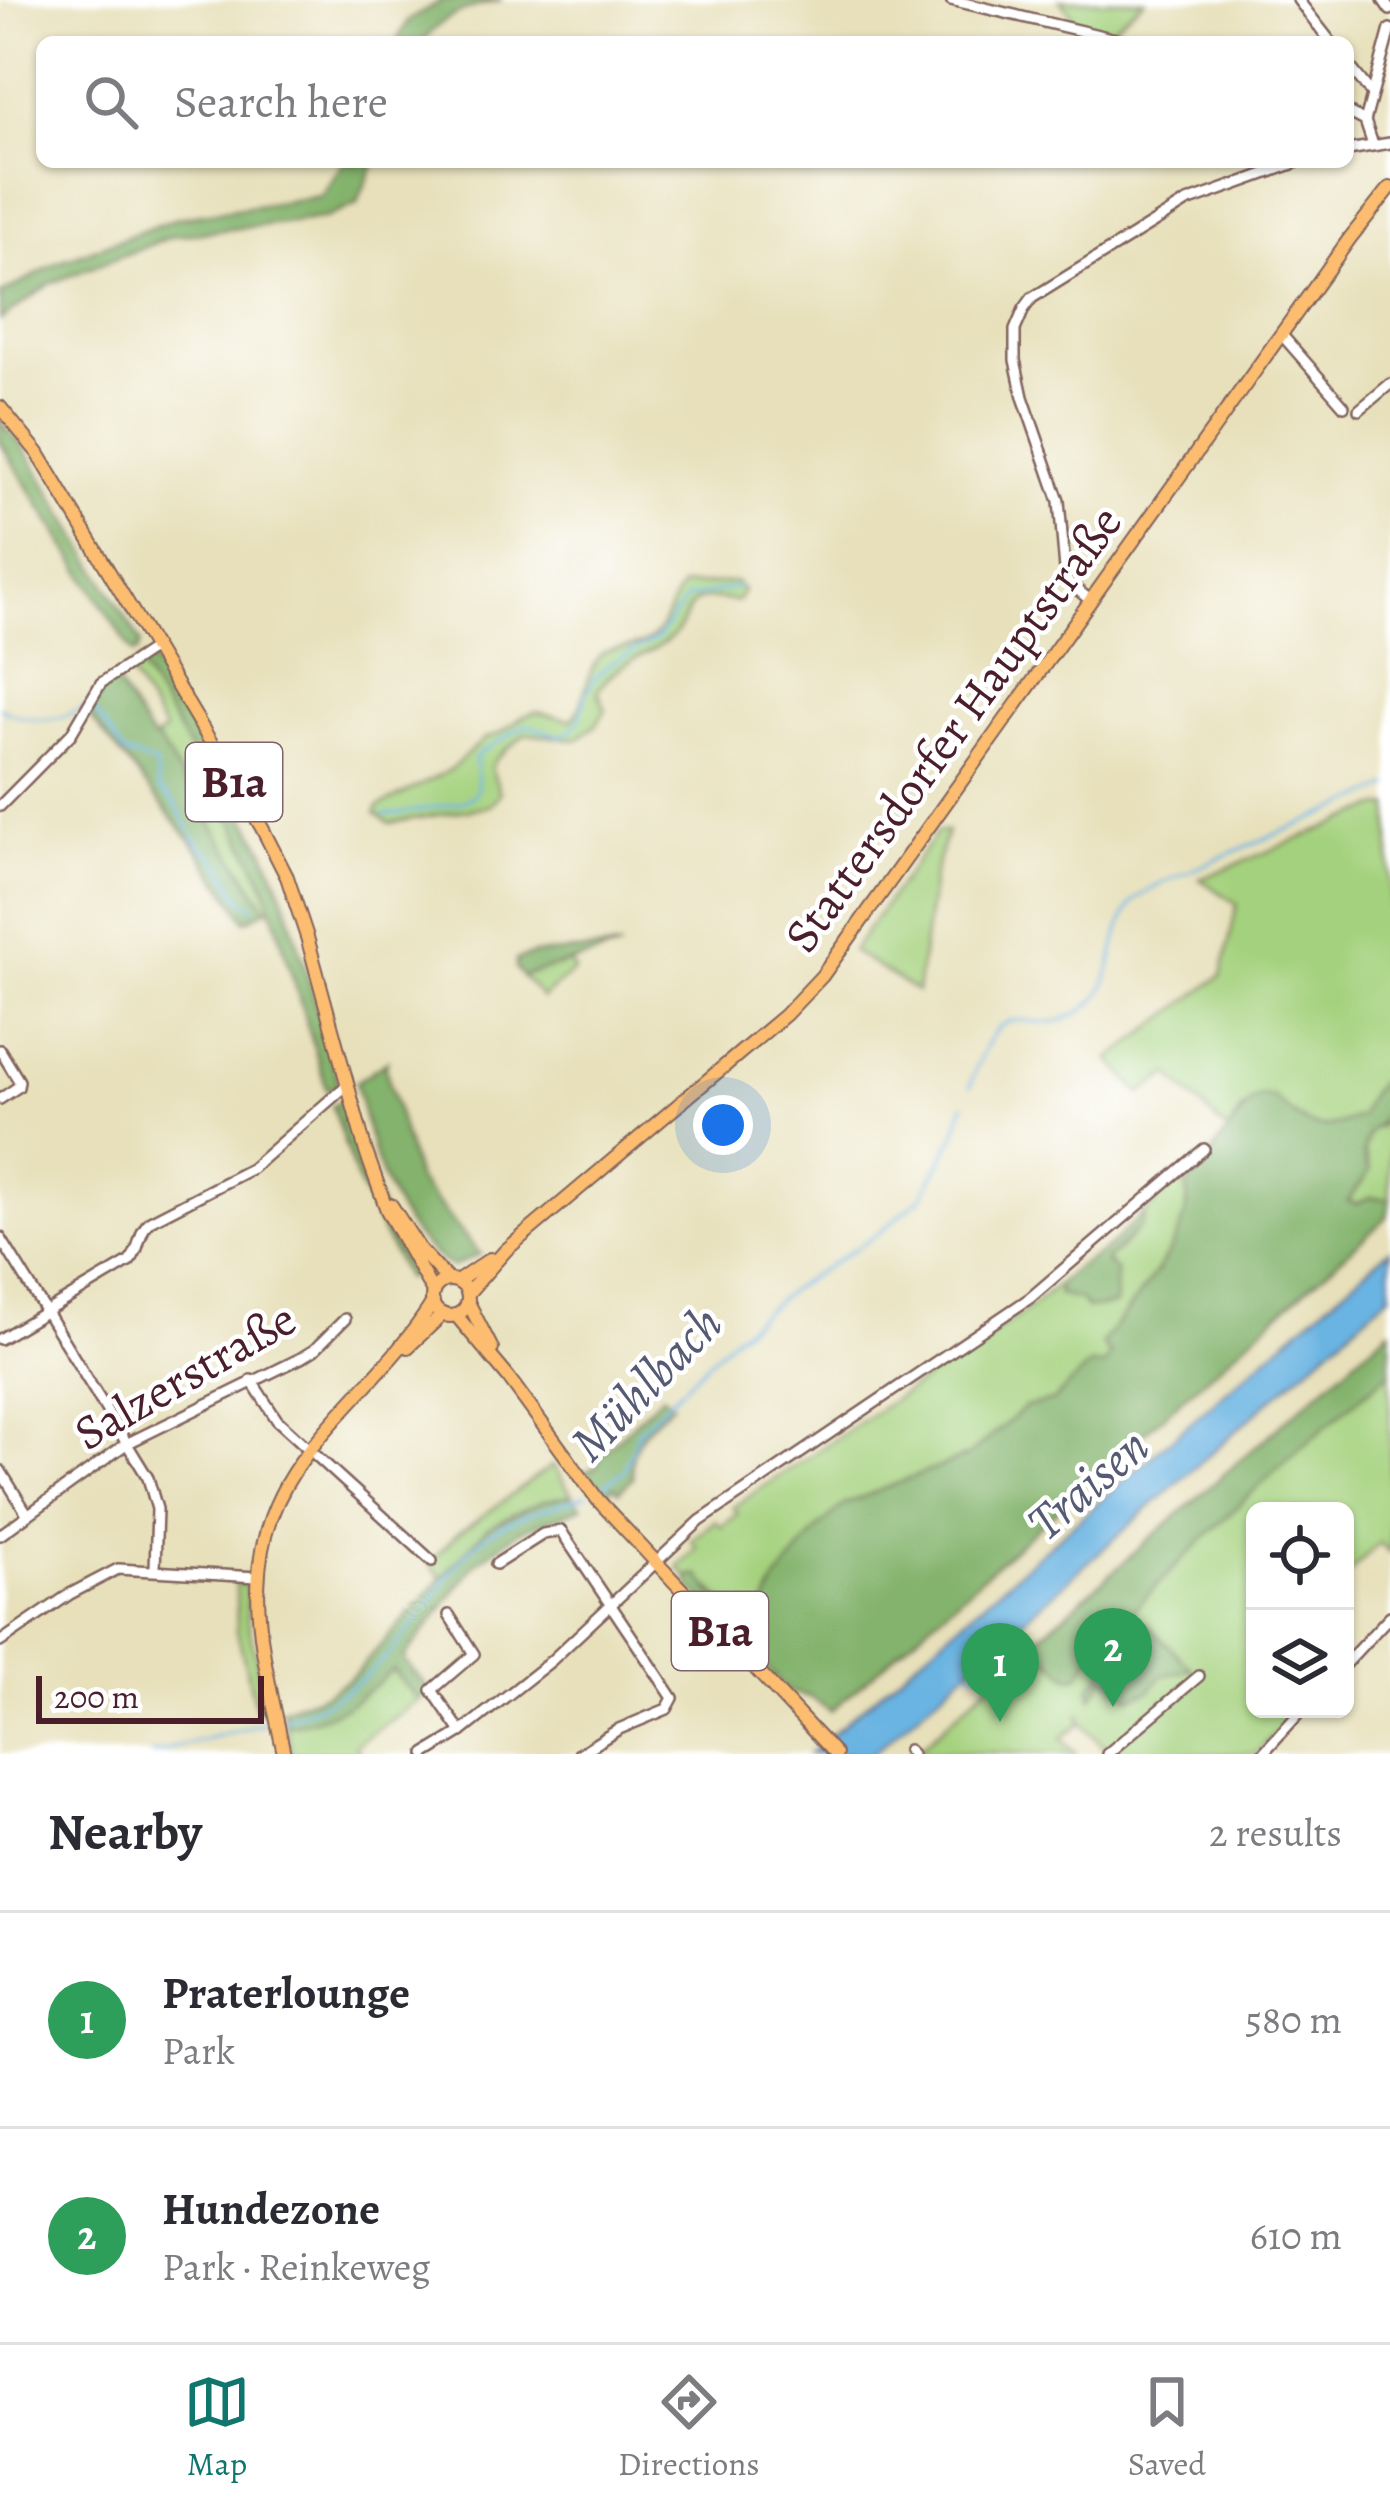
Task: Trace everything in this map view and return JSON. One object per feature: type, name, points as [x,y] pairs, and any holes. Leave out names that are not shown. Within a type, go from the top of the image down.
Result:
[{"type":"main road","name":"Stattersdorfer Hauptstraße","points":[[397,1355],[433,1297],[506,1250],[784,1015],[822,976],[1281,334],[1389,191]]},
{"type":"main road","name":"B1a","points":[[0,407],[38,453],[287,877],[380,1187],[433,1297],[508,1377],[586,1487],[835,1754]]},
{"type":"main road","name":"B1a","points":[[390,1209],[420,1250],[468,1298],[508,1377]]},
{"type":"main road","name":"Stattersdorfer Hauptstraße","points":[[397,1355],[468,1298],[506,1250]]},
{"type":"main road","points":[[284,1754],[256,1612],[261,1546],[275,1504],[310,1449],[397,1355]]},
{"type":"street","points":[[951,0],[1103,36]]},
{"type":"street","points":[[1298,0],[1326,36]]},
{"type":"street","points":[[1383,0],[1390,10]]},
{"type":"street","points":[[1373,145],[1365,121],[1390,29]]},
{"type":"street","points":[[1354,72],[1372,94]]},
{"type":"street","points":[[1354,115],[1365,121]]},
{"type":"street","points":[[1354,149],[1389,145]]},
{"type":"street","points":[[1091,602],[1066,580],[1059,501],[1015,360],[1019,319],[1032,298],[1144,225],[1226,185],[1279,168]]},
{"type":"street","points":[[1281,334],[1344,406]]},
{"type":"street","points":[[1359,410],[1390,384]]},
{"type":"street","points":[[0,806],[63,743],[107,677],[154,648]]},
{"type":"street","points":[[0,1050],[19,1079],[17,1087],[0,1100]]},
{"type":"street","points":[[0,1339],[129,1262],[150,1221],[202,1198],[270,1156],[347,1085]]},
{"type":"street","points":[[425,1754],[461,1732],[550,1661],[653,1561],[745,1487],[1030,1298],[1204,1150]]},
{"type":"street","points":[[0,1237],[155,1496],[155,1568]]},
{"type":"street","name":"Salzerstraße","points":[[0,1535],[126,1444],[314,1350],[345,1319]]},
{"type":"street","points":[[250,1380],[277,1420],[432,1561]]},
{"type":"street","points":[[0,1470],[28,1515]]},
{"type":"street","points":[[496,1564],[543,1534],[561,1532],[673,1697],[667,1709],[619,1729],[579,1754]]},
{"type":"street","points":[[0,1642],[118,1569],[257,1577]]},
{"type":"street","points":[[449,1615],[474,1652],[432,1690],[461,1732]]},
{"type":"street","points":[[1354,1654],[1390,1616]]},
{"type":"street","points":[[1107,1754],[1199,1676]]},
{"type":"street","points":[[1262,1754],[1295,1718]]},
{"type":"green space","points":[[443,0],[502,0],[448,19],[428,36],[400,36],[409,20]]},
{"type":"green space","points":[[1060,0],[1145,0],[1108,31],[1079,23]]},
{"type":"green space","points":[[340,168],[372,168],[357,204],[325,218],[173,236],[51,283],[0,320],[0,295],[57,263],[177,218],[321,196]]},
{"type":"green space","points":[[0,421],[25,449],[141,643],[133,654],[0,442]]},
{"type":"green space","points":[[735,582],[743,590],[738,601],[698,601],[673,636],[605,681],[598,691],[606,710],[595,726],[577,739],[525,734],[502,753],[491,767],[500,793],[490,806],[390,823],[375,813],[378,807],[450,770],[484,739],[524,716],[536,712],[572,720],[592,668],[604,652],[652,638],[683,586]]},
{"type":"green space","points":[[146,658],[153,662],[265,851],[285,899],[337,1086],[327,1090],[264,883],[234,823],[138,663]]},
{"type":"green space","points":[[138,663],[245,843],[272,906],[267,909],[156,738],[165,731],[128,670]]},
{"type":"green space","points":[[114,679],[267,909],[246,921],[197,848],[88,714]]},
{"type":"green space","points":[[1390,806],[1390,1071],[1369,1095],[1360,1116],[1320,1127],[1302,1122],[1285,1108],[1242,1109],[1228,1132],[1169,1074],[1141,1094],[1110,1059],[1222,975],[1237,904],[1200,879]]},
{"type":"green space","points":[[937,832],[947,832],[933,878],[917,992],[852,951]]},
{"type":"green space","points":[[621,948],[522,976],[516,969],[516,960],[534,954]]},
{"type":"green space","points":[[567,960],[575,970],[542,998],[522,976]]},
{"type":"green space","points":[[387,1061],[417,1180],[480,1254],[452,1267],[413,1231],[376,1160],[356,1082]]},
{"type":"green space","points":[[1390,1071],[1385,1113],[1370,1131],[1365,1147],[1370,1171],[1348,1201],[1390,1199],[1387,1217],[831,1711],[810,1697],[789,1692],[689,1585],[688,1578],[699,1575],[755,1631],[776,1581],[818,1528],[845,1504],[968,1456],[1026,1407],[1053,1401],[1090,1365],[1104,1366],[1110,1355],[1102,1344],[1158,1269],[1181,1226],[1187,1186],[1251,1101],[1261,1096],[1274,1098],[1305,1122],[1333,1126],[1360,1116],[1369,1095]]},
{"type":"green space","points":[[340,1101],[394,1243],[413,1274],[406,1279],[356,1178],[332,1106]]},
{"type":"green space","points":[[1390,1109],[1390,1199],[1347,1201],[1370,1171],[1363,1149],[1370,1130],[1382,1125]]},
{"type":"green space","points":[[1176,1183],[1187,1186],[1181,1226],[1158,1268],[1102,1344],[1110,1355],[1104,1366],[1090,1365],[1053,1401],[1026,1407],[968,1456],[845,1504],[776,1581],[755,1631],[709,1587],[692,1575],[688,1578],[678,1567],[697,1548],[691,1540],[715,1521],[721,1527],[738,1514],[733,1507],[1018,1317],[1058,1285],[1059,1295],[1083,1304],[1116,1297],[1116,1272],[1106,1260]]},
{"type":"green space","points":[[1145,1213],[1141,1226],[1106,1260],[1116,1269],[1115,1305],[1087,1309],[1081,1300],[1059,1295],[1058,1285],[1065,1277],[1109,1247]]},
{"type":"green space","points":[[1390,1329],[1390,1372],[1279,1468],[1105,1640],[1092,1646],[1079,1676],[1069,1677],[1033,1642]]},
{"type":"green space","points":[[1390,1372],[1390,1553],[1379,1543],[1354,1568],[1354,1502],[1246,1502],[1246,1718],[1288,1718],[1256,1754],[1110,1754],[1083,1724],[1080,1712],[1081,1724],[1062,1738],[1076,1754],[916,1752],[1033,1642],[1053,1664],[1105,1639],[1189,1548]]},
{"type":"green space","points":[[662,1395],[672,1404],[636,1445],[633,1478],[619,1491],[614,1486],[599,1494],[582,1474],[597,1466],[600,1456]]},
{"type":"green space","points":[[553,1465],[572,1495],[530,1506],[498,1523],[443,1578],[429,1564],[455,1536]]},
{"type":"green space","points":[[572,1495],[582,1507],[519,1531],[475,1564],[403,1659],[431,1691],[419,1700],[392,1670],[344,1707],[286,1726],[283,1709],[325,1694],[352,1677],[487,1528],[543,1501]]},
{"type":"green space","points":[[236,1581],[246,1587],[247,1617],[266,1707],[256,1709],[237,1631]]},
{"type":"green space","points":[[1146,1623],[1192,1669],[1161,1676],[1150,1691],[1130,1698],[1106,1677],[1092,1697],[1090,1687]]},
{"type":"green space","points":[[392,1670],[419,1700],[355,1745],[359,1754],[292,1754],[286,1726],[344,1707]]},
{"type":"water","name":"Traisen","points":[[1390,1249],[1390,1294],[872,1754],[809,1754]]},
{"type":"waterway","points":[[384,814],[467,800],[476,790],[475,758],[481,752],[526,725],[560,736],[569,733],[579,721],[586,693],[608,665],[658,638],[687,598],[738,587]]},
{"type":"waterway","points":[[92,707],[125,754],[155,764],[159,789],[175,805],[198,844],[220,864],[237,893],[255,907]]},
{"type":"waterway","points":[[0,708],[42,720],[83,708]]},
{"type":"waterway","name":"Mühlbach","points":[[970,1086],[995,1031],[1008,1022],[1069,1018],[1099,995],[1122,922],[1138,898],[1390,786]]},
{"type":"waterway","name":"Mühlbach","points":[[595,1492],[624,1471],[638,1432],[731,1339],[790,1290],[875,1236],[922,1197],[955,1135],[964,1104]]},
{"type":"waterway","name":"Mühlbach","points":[[279,1719],[326,1702],[366,1676],[415,1623],[463,1557],[488,1534],[528,1514],[586,1495]]},
{"type":"waterway","points":[[966,1670],[979,1672]]},
{"type":"waterway","name":"Mühlbach","points":[[152,1754],[270,1721]]},
{"type":"place","name":"Hundezone","points":[[1113,1707]]},
{"type":"place","name":"Praterlounge","points":[[1000,1722]]}]
